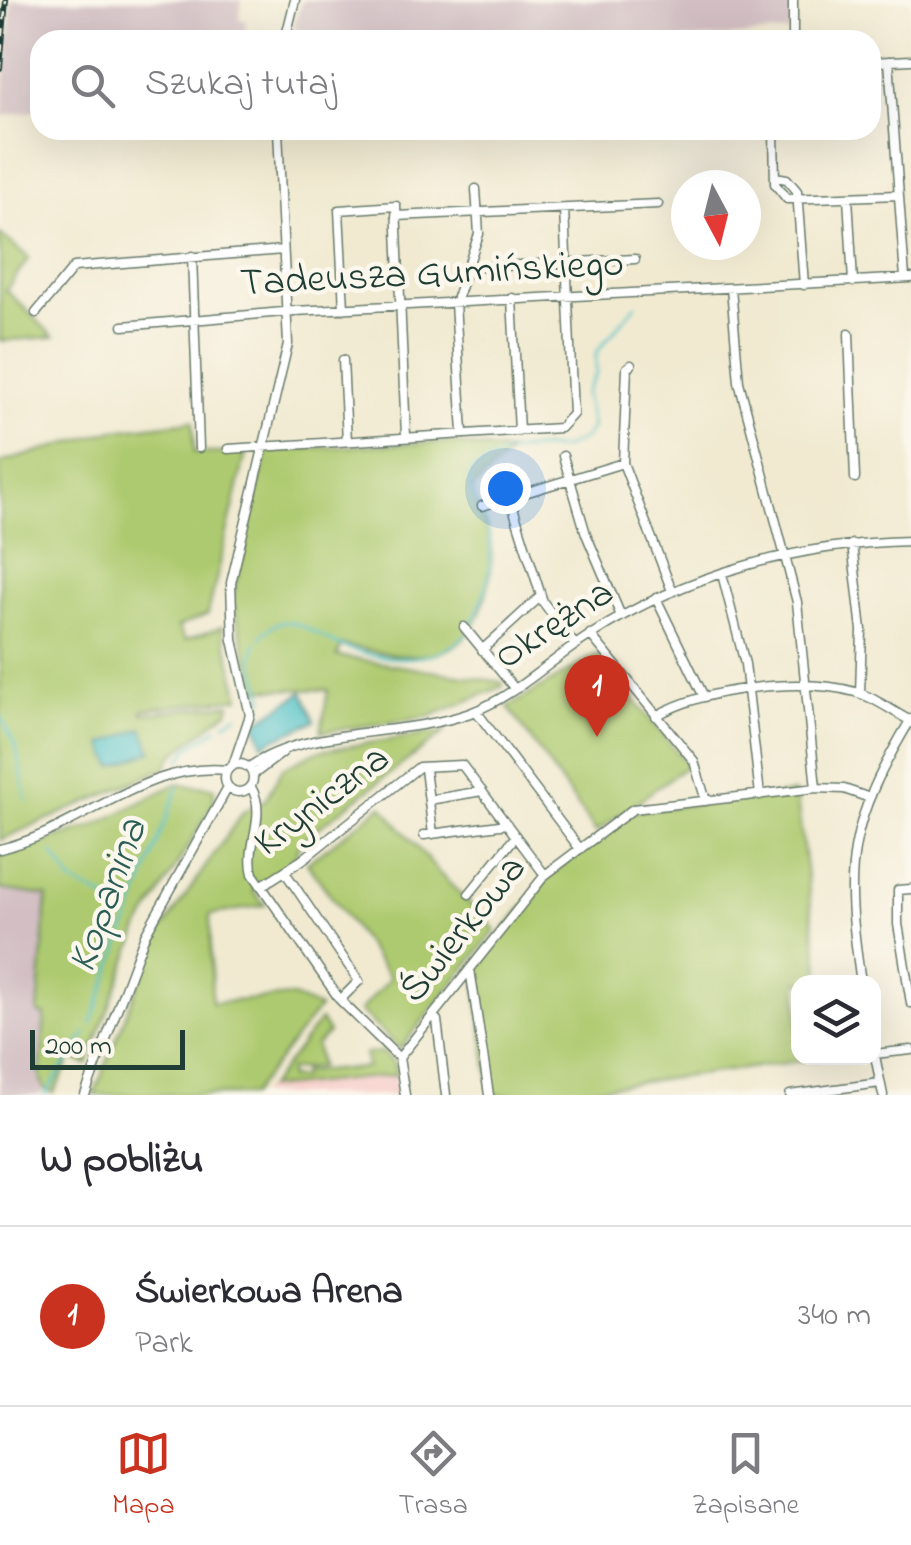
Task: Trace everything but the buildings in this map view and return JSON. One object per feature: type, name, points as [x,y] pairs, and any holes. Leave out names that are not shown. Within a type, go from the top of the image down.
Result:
[{"type":"street","points":[[288,30],[296,0]]},
{"type":"street","points":[[794,0],[794,30]]},
{"type":"street","points":[[881,61],[911,60]]},
{"type":"street","points":[[889,61],[908,278]]},
{"type":"street","points":[[277,140],[288,351],[231,584],[233,640],[250,715],[239,745],[239,778],[257,812],[250,856],[261,886],[340,1000],[399,1058],[405,1095]]},
{"type":"street","points":[[774,140],[775,177],[780,195],[798,199],[898,195]]},
{"type":"street","points":[[775,177],[794,185],[798,199],[804,285]]},
{"type":"street","points":[[463,433],[455,303],[477,241],[476,189]]},
{"type":"street","points":[[848,198],[853,282]]},
{"type":"street","points":[[396,216],[658,204]]},
{"type":"street","points":[[344,309],[339,210],[396,206],[406,436]]},
{"type":"street","points":[[228,448],[560,428],[573,414],[564,209]]},
{"type":"street","points":[[36,313],[74,267],[283,250]]},
{"type":"street","points":[[192,256],[199,448]]},
{"type":"street","points":[[466,268],[635,259]]},
{"type":"street","name":"Tadeusza Gumińskiego","points":[[123,326],[512,298],[908,278]]},
{"type":"street","points":[[731,288],[738,382],[797,602],[816,788]]},
{"type":"street","points":[[512,298],[519,431]]},
{"type":"street","points":[[849,334],[855,478]]},
{"type":"street","points":[[343,360],[347,441]]},
{"type":"street","points":[[631,366],[627,368],[623,463],[672,591]]},
{"type":"street","points":[[563,456],[568,480],[621,616]]},
{"type":"street","points":[[482,506],[623,463]]},
{"type":"street","points":[[510,498],[541,596],[574,645]]},
{"type":"street","name":"Okrężna","points":[[84,1095],[145,935],[239,778],[290,748],[415,728],[476,711],[515,689],[590,634],[672,591],[786,556],[852,544],[911,541]]},
{"type":"street","points":[[852,544],[862,630],[860,693]]},
{"type":"street","points":[[722,574],[749,690],[760,795]]},
{"type":"street","points":[[482,650],[541,596]]},
{"type":"street","points":[[656,598],[702,695]]},
{"type":"street","points":[[464,627],[515,689]]},
{"type":"street","points":[[590,634],[698,768],[706,801]]},
{"type":"street","points":[[656,716],[702,695],[805,686],[860,693],[911,720],[867,796],[854,841],[850,890],[860,975]]},
{"type":"street","points":[[476,711],[580,849]]},
{"type":"street","name":"Kryniczna","points":[[261,886],[285,872],[419,767],[462,765],[545,875]]},
{"type":"street","points":[[425,769],[428,835],[507,824]]},
{"type":"street","points":[[0,849],[185,772],[239,778]]},
{"type":"street","name":"Świerkowa","points":[[399,1058],[545,875],[633,809],[816,788],[844,789],[867,796]]},
{"type":"street","points":[[429,800],[482,791]]},
{"type":"street","points":[[469,894],[516,836]]},
{"type":"street","points":[[285,872],[359,981],[340,1000]]},
{"type":"street","points":[[911,889],[898,890],[911,1003]]},
{"type":"street","points":[[470,969],[489,1095]]},
{"type":"street","points":[[432,1016],[437,1020],[446,1095]]},
{"type":"street","points":[[881,1052],[911,1050]]},
{"type":"street","points":[[877,1065],[883,1095]]},
{"type":"street","points":[[790,1095],[880,1083]]},
{"type":"shaded area","points":[[12,0],[242,0],[239,19],[246,21],[245,30],[30,30],[30,112],[2,116]]},
{"type":"shaded area","points":[[303,0],[791,0],[792,30],[296,30],[294,24]]},
{"type":"shaded area","points":[[0,889],[47,896],[38,1012],[45,1015],[42,1095],[0,1095]]},
{"type":"shaded area","points":[[395,1075],[398,1095],[262,1095],[261,1089]]},
{"type":"green space","points":[[0,234],[29,258],[6,290],[54,337],[0,341]]},
{"type":"green space","points":[[193,421],[194,453],[246,453],[208,614],[178,627],[185,640],[222,627],[240,698],[142,710],[143,714],[230,704],[228,711],[173,755],[166,768],[0,840],[0,463],[114,430]]},
{"type":"green space","points":[[446,442],[510,452],[473,488],[491,547],[489,582],[479,615],[468,634],[437,653],[400,655],[342,645],[337,656],[502,682],[503,686],[429,717],[321,732],[328,690],[255,689],[232,599],[267,450]]},
{"type":"green space","points":[[597,655],[688,765],[596,832],[508,707]]},
{"type":"green space","points":[[446,731],[301,841],[292,863],[253,891],[265,905],[210,915],[212,1003],[291,996],[319,1008],[251,1095],[94,1095],[156,939],[243,812],[265,800],[283,768],[318,751]]},
{"type":"green space","points":[[176,784],[214,788],[214,803],[140,927],[87,1064],[71,1058],[54,1093],[44,1089],[40,1076],[45,1015],[38,1013],[47,896],[0,889],[0,856],[96,825]]},
{"type":"green space","points":[[796,793],[820,975],[791,975],[791,1062],[545,1095],[491,1095],[474,967],[548,876],[634,811]]},
{"type":"green space","points":[[382,806],[439,873],[496,930],[400,1049],[360,1011],[390,978],[307,863]]},
{"type":"green space","points":[[320,1020],[328,1033],[316,1045],[320,1067],[289,1070],[289,1078],[302,1077],[302,1072],[367,1068],[365,1054],[383,1052],[394,1063],[396,1075],[268,1088]]},
{"type":"water","points":[[303,692],[315,721],[263,744],[256,723]]},
{"type":"water","points":[[143,728],[152,751],[113,767],[103,744]]},
{"type":"waterway","name":"Kopanina","points":[[469,628],[486,588],[490,560],[488,531],[471,490],[470,472],[505,454],[563,449],[585,438],[592,427],[585,393],[596,374],[596,353],[636,305]]},
{"type":"waterway","name":"Kopanina","points":[[260,638],[278,623],[286,622],[353,650],[404,658],[437,653],[465,635]]},
{"type":"waterway","name":"Kopanina","points":[[256,643],[252,658],[264,696],[257,707]]},
{"type":"waterway","points":[[0,714],[16,748],[27,801]]},
{"type":"waterway","name":"Kopanina","points":[[225,723],[237,715]]},
{"type":"waterway","name":"Kopanina","points":[[180,761],[188,748],[218,728]]},
{"type":"waterway","name":"Kopanina","points":[[91,1024],[178,787]]},
{"type":"waterway","points":[[52,852],[72,882],[121,906]]},
{"type":"waterway","name":"Kopanina","points":[[45,1095],[86,1033]]},
{"type":"railway","points":[[0,68],[6,0]]},
{"type":"place","name":"Świerkowa Arena","points":[[597,737]]}]
